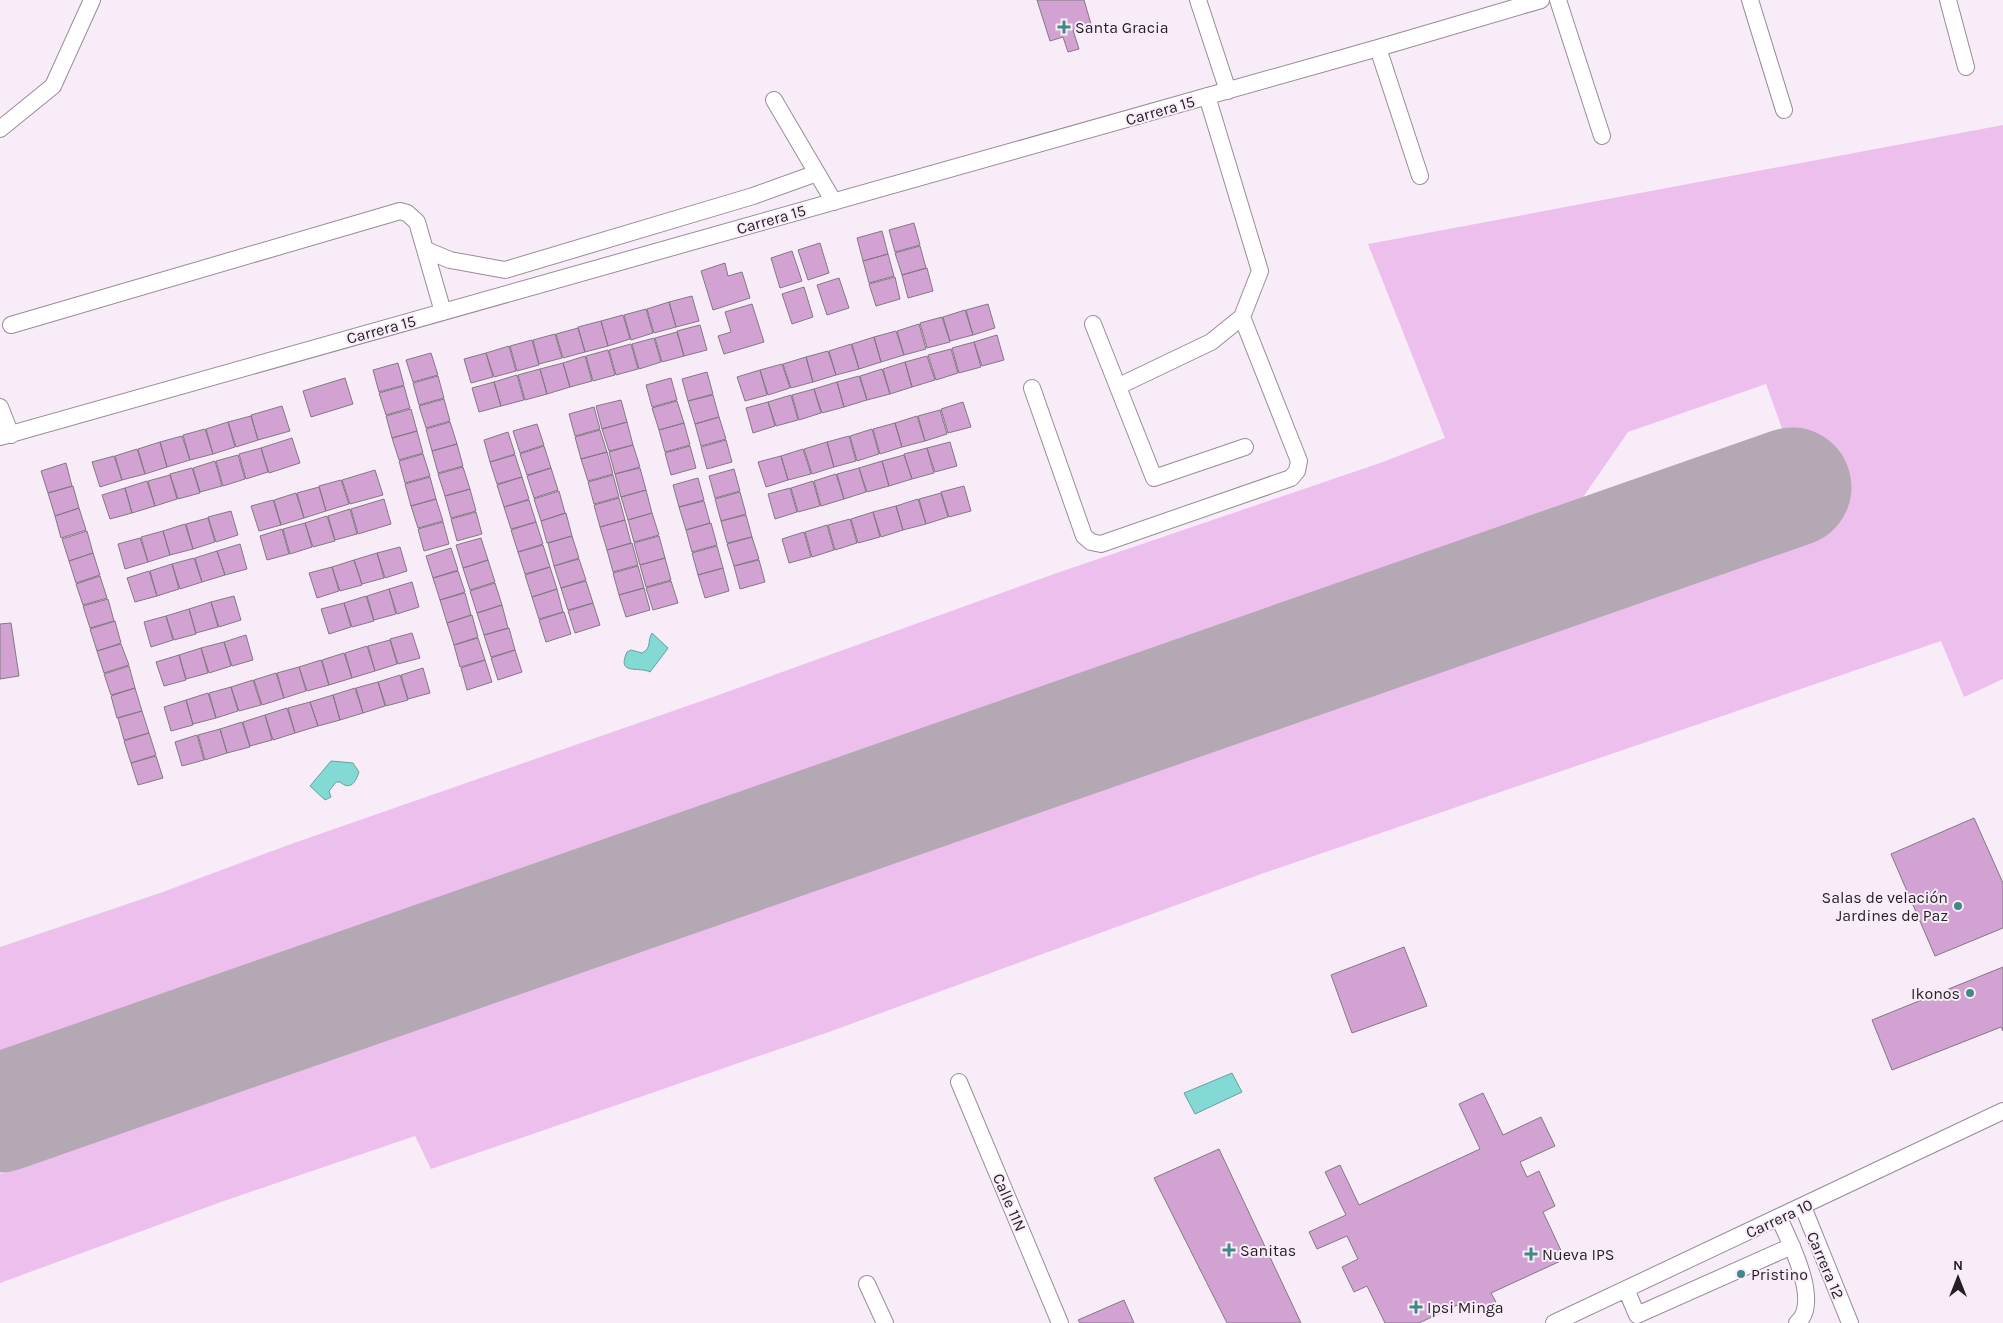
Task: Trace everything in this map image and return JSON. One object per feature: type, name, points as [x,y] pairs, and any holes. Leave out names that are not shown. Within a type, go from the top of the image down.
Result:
[{"type":"street","points":[[0,129],[53,86],[92,0]]},
{"type":"street","points":[[1198,0],[1228,91]]},
{"type":"street","name":"Carrera 15","points":[[5,436],[284,355],[1228,91],[1541,0]]},
{"type":"street","points":[[1558,0],[1602,136]]},
{"type":"street","points":[[1750,0],[1784,110]]},
{"type":"street","points":[[1948,0],[1966,67]]},
{"type":"street","points":[[1378,48],[1420,176]]},
{"type":"street","points":[[1119,386],[1211,342],[1242,317],[1260,271],[1208,96]]},
{"type":"street","points":[[774,100],[834,202]]},
{"type":"street","points":[[426,250],[450,260],[505,270],[754,196],[817,173]]},
{"type":"street","points":[[11,325],[394,211],[407,212],[417,222],[443,312]]},
{"type":"street","points":[[1032,388],[1084,536],[1091,542],[1101,544],[1292,478],[1297,471],[1299,461],[1242,317]]},
{"type":"street","points":[[1093,324],[1154,478],[1245,447]]},
{"type":"street","points":[[0,407],[5,436]]},
{"type":"street","name":"Calle 11N","points":[[959,1082],[1060,1323]]},
{"type":"street","name":"Carrera 10","points":[[1554,1323],[2003,1111]]},
{"type":"street","name":"Carrera 12","points":[[1802,1207],[1850,1323]]},
{"type":"street","points":[[1778,1218],[1792,1246],[1804,1279],[1806,1302],[1802,1319],[1797,1323]]},
{"type":"street","points":[[1626,1289],[1631,1319],[1792,1246]]},
{"type":"street","points":[[867,1284],[886,1323]]},
{"type":"shaded area","points":[[2003,125],[2003,679],[1964,697],[1941,641],[1264,873],[829,1032],[431,1169],[415,1136],[221,1202],[0,1283],[0,1174],[1818,528],[1766,384],[1628,432],[1568,519],[0,1069],[0,947],[160,893],[291,844],[713,697],[1054,574],[1380,463],[1445,438],[1368,244]]},
{"type":"shaded area","points":[[652,633],[668,648],[666,651],[650,672],[627,667],[624,664],[624,660],[627,652],[631,650],[642,653],[645,651]]},
{"type":"shaded area","points":[[331,761],[353,763],[359,772],[354,782],[350,785],[347,786],[336,782],[329,791],[331,797],[325,800],[310,786]]},
{"type":"shaded area","points":[[1232,1073],[1242,1092],[1195,1114],[1184,1093]]},
{"type":"building","name":"Santa Gracia","points":[[1037,0],[1084,0],[1091,24],[1073,30],[1079,49],[1068,52],[1063,37],[1050,41]]},
{"type":"building","points":[[914,223],[920,245],[895,252],[889,230]]},
{"type":"building","points":[[882,231],[888,254],[863,261],[857,238]]},
{"type":"building","points":[[820,243],[829,273],[808,280],[798,250]]},
{"type":"building","points":[[920,246],[926,268],[902,275],[895,253]]},
{"type":"building","points":[[792,251],[802,281],[780,288],[771,258]]},
{"type":"building","points":[[888,254],[894,276],[869,283],[863,261]]},
{"type":"building","points":[[725,263],[728,276],[742,272],[750,298],[713,310],[701,271]]},
{"type":"building","points":[[927,268],[933,291],[908,298],[902,275]]},
{"type":"building","points":[[895,277],[900,299],[876,306],[869,284]]},
{"type":"building","points":[[839,278],[849,308],[827,315],[817,285]]},
{"type":"building","points":[[804,287],[813,317],[792,324],[782,294]]},
{"type":"building","points":[[692,296],[699,321],[676,327],[669,302]]},
{"type":"building","points":[[669,302],[676,327],[654,333],[647,309]]},
{"type":"building","points":[[752,304],[764,342],[724,354],[718,336],[731,332],[725,312]]},
{"type":"building","points":[[988,304],[995,328],[973,335],[966,310]]},
{"type":"building","points":[[646,309],[653,333],[631,340],[624,315]]},
{"type":"building","points":[[965,310],[973,335],[950,341],[943,317]]},
{"type":"building","points":[[623,315],[630,339],[608,346],[601,321]]},
{"type":"building","points":[[942,317],[950,342],[927,348],[920,323]]},
{"type":"building","points":[[601,321],[608,346],[585,352],[578,327]]},
{"type":"building","points":[[919,324],[926,349],[904,355],[897,331]]},
{"type":"building","points":[[700,325],[707,350],[684,356],[677,331]]},
{"type":"building","points":[[578,328],[585,352],[563,358],[556,334]]},
{"type":"building","points":[[896,331],[904,355],[881,362],[874,337]]},
{"type":"building","points":[[677,332],[684,356],[662,362],[655,338]]},
{"type":"building","points":[[555,334],[562,358],[539,364],[533,340]]},
{"type":"building","points":[[997,335],[1004,360],[982,366],[974,342]]},
{"type":"building","points":[[874,337],[881,362],[859,369],[852,344]]},
{"type":"building","points":[[654,338],[661,362],[639,369],[632,344]]},
{"type":"building","points":[[532,340],[539,365],[517,371],[510,346]]},
{"type":"building","points":[[974,342],[981,367],[959,373],[952,348]]},
{"type":"building","points":[[631,344],[638,369],[616,375],[609,350]]},
{"type":"building","points":[[851,344],[859,369],[836,375],[829,351]]},
{"type":"building","points":[[509,346],[516,371],[494,377],[486,353]]},
{"type":"building","points":[[951,349],[958,373],[936,380],[928,355]]},
{"type":"building","points":[[608,350],[615,375],[593,381],[586,356]]},
{"type":"building","points":[[828,351],[836,375],[813,382],[806,357]]},
{"type":"building","points":[[431,353],[438,375],[413,382],[406,360]]},
{"type":"building","points":[[486,353],[493,377],[471,383],[464,359]]},
{"type":"building","points":[[585,356],[592,381],[570,387],[563,363]]},
{"type":"building","points":[[927,356],[935,380],[912,387],[905,362]]},
{"type":"building","points":[[806,357],[813,382],[791,388],[783,364]]},
{"type":"building","points":[[905,362],[912,387],[890,394],[883,369]]},
{"type":"building","points":[[398,363],[404,385],[379,392],[373,370]]},
{"type":"building","points":[[563,363],[570,387],[547,394],[540,369]]},
{"type":"building","points":[[782,364],[790,388],[768,395],[760,370]]},
{"type":"building","points":[[540,369],[547,394],[525,400],[518,375]]},
{"type":"building","points":[[882,369],[890,394],[867,400],[860,376]]},
{"type":"building","points":[[760,370],[767,395],[745,401],[737,377]]},
{"type":"building","points":[[707,372],[713,394],[688,401],[682,379]]},
{"type":"building","points":[[517,375],[524,400],[501,406],[494,382]]},
{"type":"building","points":[[438,376],[444,398],[419,405],[413,383]]},
{"type":"building","points":[[859,376],[867,400],[844,407],[837,382]]},
{"type":"building","points":[[345,378],[353,404],[311,417],[303,391]]},
{"type":"building","points":[[671,378],[677,400],[652,407],[646,385]]},
{"type":"building","points":[[494,382],[501,406],[479,412],[472,388]]},
{"type":"building","points":[[837,382],[844,407],[822,413],[814,389]]},
{"type":"building","points":[[404,386],[410,408],[386,415],[379,393]]},
{"type":"building","points":[[814,389],[821,413],[799,420],[792,395]]},
{"type":"building","points":[[713,395],[719,417],[695,424],[688,401]]},
{"type":"building","points":[[791,395],[798,420],[776,426],[768,402]]},
{"type":"building","points":[[444,399],[450,421],[426,428],[419,406]]},
{"type":"building","points":[[621,400],[627,422],[602,429],[596,406]]},
{"type":"building","points":[[677,401],[684,423],[659,430],[652,408]]},
{"type":"building","points":[[768,402],[775,426],[753,433],[746,408]]},
{"type":"building","points":[[963,402],[971,427],[948,433],[941,409]]},
{"type":"building","points":[[282,406],[290,431],[258,440],[251,415]]},
{"type":"building","points":[[594,407],[600,429],[575,436],[569,414]]},
{"type":"building","points":[[411,409],[417,431],[392,438],[386,416]]},
{"type":"building","points":[[940,410],[947,434],[925,441],[918,416]]},
{"type":"building","points":[[251,416],[258,440],[236,447],[228,422]]},
{"type":"building","points":[[917,416],[925,441],[902,447],[895,423]]},
{"type":"building","points":[[719,417],[726,439],[701,446],[695,424]]},
{"type":"building","points":[[228,422],[235,447],[213,454],[206,429]]},
{"type":"building","points":[[450,422],[457,444],[432,451],[426,429]]},
{"type":"building","points":[[627,422],[633,445],[609,451],[602,429]]},
{"type":"building","points":[[684,423],[690,445],[665,452],[659,430]]},
{"type":"building","points":[[895,423],[902,447],[880,454],[873,429]]},
{"type":"building","points":[[537,424],[544,445],[520,453],[513,431]]},
{"type":"building","points":[[205,429],[213,454],[190,460],[183,435]]},
{"type":"building","points":[[872,429],[879,454],[857,461],[850,436]]},
{"type":"building","points":[[600,430],[607,452],[581,459],[575,437]]},
{"type":"building","points":[[417,431],[423,453],[399,460],[392,438]]},
{"type":"building","points":[[508,432],[515,454],[490,462],[484,440]]},
{"type":"building","points":[[182,436],[190,460],[167,467],[160,442]]},
{"type":"building","points":[[849,436],[856,461],[834,467],[827,442]]},
{"type":"building","points":[[292,438],[300,463],[269,473],[261,448]]},
{"type":"building","points":[[726,440],[732,462],[707,469],[701,447]]},
{"type":"building","points":[[160,442],[167,467],[145,474],[138,449]]},
{"type":"building","points":[[827,442],[834,467],[812,474],[804,449]]},
{"type":"building","points":[[950,442],[957,466],[935,472],[927,448]]},
{"type":"building","points":[[457,444],[463,466],[438,473],[432,451]]},
{"type":"building","points":[[633,445],[640,467],[615,474],[609,452]]},
{"type":"building","points":[[544,446],[551,468],[527,475],[520,454]]},
{"type":"building","points":[[690,446],[696,468],[671,475],[665,453]]},
{"type":"building","points":[[261,448],[268,472],[246,479],[239,454]]},
{"type":"building","points":[[927,448],[934,473],[912,479],[904,454]]},
{"type":"building","points":[[137,449],[145,474],[122,480],[115,456]]},
{"type":"building","points":[[803,449],[811,474],[788,480],[781,456]]},
{"type":"building","points":[[607,452],[613,474],[588,481],[581,459]]},
{"type":"building","points":[[423,454],[430,476],[405,483],[399,461]]},
{"type":"building","points":[[238,455],[245,479],[223,486],[216,461]]},
{"type":"building","points":[[515,455],[522,477],[497,484],[490,462]]},
{"type":"building","points":[[904,455],[912,479],[889,486],[882,461]]},
{"type":"building","points":[[114,456],[122,480],[100,487],[92,462]]},
{"type":"building","points":[[781,456],[788,480],[766,487],[758,462]]},
{"type":"building","points":[[215,461],[222,486],[200,492],[193,468]]},
{"type":"building","points":[[882,461],[889,486],[867,492],[859,468]]},
{"type":"building","points":[[66,463],[72,486],[48,493],[41,471]]},
{"type":"building","points":[[463,467],[470,489],[445,496],[438,474]]},
{"type":"building","points":[[192,468],[200,493],[178,499],[170,474]]},
{"type":"building","points":[[551,468],[558,490],[534,498],[527,476]]},
{"type":"building","points":[[640,468],[646,490],[621,497],[615,474]]},
{"type":"building","points":[[859,468],[866,492],[844,499],[837,474]]},
{"type":"building","points":[[734,469],[740,491],[715,498],[709,476]]},
{"type":"building","points":[[375,470],[383,495],[350,504],[342,480]]},
{"type":"building","points":[[836,474],[844,499],[821,506],[814,481]]},
{"type":"building","points":[[170,475],[177,499],[155,506],[148,481]]},
{"type":"building","points":[[613,475],[619,497],[594,504],[588,482]]},
{"type":"building","points":[[430,477],[436,499],[411,506],[405,484]]},
{"type":"building","points":[[522,477],[529,499],[504,507],[497,485]]},
{"type":"building","points":[[698,478],[704,500],[679,507],[673,485]]},
{"type":"building","points":[[341,480],[349,504],[326,511],[319,486]]},
{"type":"building","points":[[147,481],[155,506],[132,513],[125,488]]},
{"type":"building","points":[[813,481],[820,506],[798,512],[791,488]]},
{"type":"building","points":[[73,486],[79,508],[55,516],[48,493]]},
{"type":"building","points":[[964,486],[971,511],[949,517],[941,492]]},
{"type":"building","points":[[319,487],[326,511],[304,518],[297,493]]},
{"type":"building","points":[[125,488],[132,513],[110,519],[102,495]]},
{"type":"building","points":[[790,488],[797,512],[775,519],[768,494]]},
{"type":"building","points":[[470,489],[476,511],[451,518],[445,496]]},
{"type":"building","points":[[646,490],[652,513],[628,520],[621,497]]},
{"type":"building","points":[[559,491],[565,513],[541,521],[534,499]]},
{"type":"building","points":[[740,492],[746,514],[721,521],[715,499]]},
{"type":"building","points":[[296,493],[304,518],[281,525],[274,500]]},
{"type":"building","points":[[941,493],[948,517],[926,524],[919,499]]},
{"type":"building","points":[[619,498],[625,520],[600,527],[594,505]]},
{"type":"building","points":[[384,499],[391,524],[358,534],[351,509]]},
{"type":"building","points":[[436,499],[443,521],[418,528],[411,506]]},
{"type":"building","points":[[918,499],[926,524],[903,530],[896,506]]},
{"type":"building","points":[[273,500],[281,525],[259,531],[251,506]]},
{"type":"building","points":[[529,500],[536,522],[511,529],[504,507]]},
{"type":"building","points":[[704,501],[710,523],[686,530],[679,507]]},
{"type":"building","points":[[896,506],[903,530],[881,537],[873,512]]},
{"type":"building","points":[[79,508],[86,530],[61,538],[55,516]]},
{"type":"building","points":[[350,509],[357,534],[335,540],[328,516]]},
{"type":"building","points":[[231,511],[238,535],[216,542],[208,517]]},
{"type":"building","points":[[476,512],[482,534],[457,541],[451,519]]},
{"type":"building","points":[[873,512],[880,537],[858,543],[851,519]]},
{"type":"building","points":[[566,513],[572,536],[547,543],[541,521]]},
{"type":"building","points":[[652,513],[659,535],[634,542],[628,520]]},
{"type":"building","points":[[746,515],[752,537],[727,543],[721,521]]},
{"type":"building","points":[[327,516],[335,541],[313,547],[305,523]]},
{"type":"building","points":[[208,518],[215,542],[193,549],[186,524]]},
{"type":"building","points":[[850,519],[857,543],[835,550],[828,525]]},
{"type":"building","points":[[625,520],[631,543],[607,550],[600,527]]},
{"type":"building","points":[[443,522],[449,544],[424,551],[418,529]]},
{"type":"building","points":[[536,522],[543,544],[518,552],[511,530]]},
{"type":"building","points":[[305,523],[312,547],[290,554],[283,529]]},
{"type":"building","points":[[711,523],[717,545],[692,552],[686,530]]},
{"type":"building","points":[[185,524],[193,549],[170,555],[163,531]]},
{"type":"building","points":[[827,525],[834,550],[812,557],[805,532]]},
{"type":"building","points":[[282,529],[289,554],[267,560],[260,536]]},
{"type":"building","points":[[87,531],[93,553],[69,561],[62,539]]},
{"type":"building","points":[[163,531],[170,555],[148,562],[141,537]]},
{"type":"building","points":[[804,532],[811,557],[789,563],[782,539]]},
{"type":"building","points":[[572,536],[579,558],[554,566],[548,543]]},
{"type":"building","points":[[659,536],[665,558],[640,565],[634,543]]},
{"type":"building","points":[[752,537],[759,559],[734,566],[727,544]]},
{"type":"building","points":[[140,538],[148,562],[125,569],[118,544]]},
{"type":"building","points":[[481,538],[488,560],[463,568],[456,545]]},
{"type":"building","points":[[632,543],[638,565],[613,572],[607,550]]},
{"type":"building","points":[[240,544],[247,569],[225,575],[217,551]]},
{"type":"building","points":[[543,545],[550,567],[525,574],[518,552]]},
{"type":"building","points":[[717,546],[723,568],[698,575],[692,553]]},
{"type":"building","points":[[400,547],[407,571],[385,578],[377,553]]},
{"type":"building","points":[[451,548],[458,570],[433,578],[426,556]]},
{"type":"building","points":[[217,551],[225,575],[202,582],[195,558]]},
{"type":"building","points":[[93,553],[100,575],[76,583],[69,561]]},
{"type":"building","points":[[377,553],[384,578],[362,584],[354,560]]},
{"type":"building","points":[[194,558],[202,582],[180,589],[172,564]]},
{"type":"building","points":[[665,558],[671,580],[646,587],[640,565]]},
{"type":"building","points":[[579,559],[586,580],[561,588],[554,566]]},
{"type":"building","points":[[354,560],[362,585],[340,591],[332,567]]},
{"type":"building","points":[[488,560],[495,582],[470,590],[463,568]]},
{"type":"building","points":[[759,560],[765,582],[740,589],[734,566]]},
{"type":"building","points":[[172,564],[179,589],[157,596],[150,571]]},
{"type":"building","points":[[638,566],[644,588],[619,595],[613,573]]},
{"type":"building","points":[[332,567],[339,591],[317,598],[309,573]]},
{"type":"building","points":[[550,567],[557,589],[532,597],[525,575]]},
{"type":"building","points":[[723,568],[729,591],[705,598],[698,575]]},
{"type":"building","points":[[149,571],[157,596],[135,602],[127,578]]},
{"type":"building","points":[[458,571],[465,592],[440,600],[433,578]]},
{"type":"building","points":[[100,576],[107,598],[83,605],[76,584]]},
{"type":"building","points":[[586,581],[593,603],[568,610],[561,588]]},
{"type":"building","points":[[671,581],[678,603],[653,610],[646,588]]},
{"type":"building","points":[[412,582],[419,607],[397,614],[389,589]]},
{"type":"building","points":[[495,583],[502,605],[477,613],[470,591]]},
{"type":"building","points":[[644,588],[650,610],[626,617],[619,595]]},
{"type":"building","points":[[389,589],[396,614],[374,620],[367,596]]},
{"type":"building","points":[[557,589],[563,612],[539,619],[532,597]]},
{"type":"building","points":[[465,593],[471,615],[447,623],[440,600]]},
{"type":"building","points":[[234,596],[241,620],[219,627],[211,602]]},
{"type":"building","points":[[366,596],[374,621],[352,627],[344,603]]},
{"type":"building","points":[[108,599],[114,621],[90,628],[83,606]]},
{"type":"building","points":[[211,602],[218,627],[196,633],[189,609]]},
{"type":"building","points":[[344,603],[351,627],[329,634],[321,609]]},
{"type":"building","points":[[593,603],[600,625],[575,633],[568,611]]},
{"type":"building","points":[[502,605],[508,628],[484,635],[477,613]]},
{"type":"building","points":[[189,609],[196,634],[174,640],[166,616]]},
{"type":"building","points":[[564,612],[571,634],[546,642],[539,620]]},
{"type":"building","points":[[472,615],[478,637],[454,645],[447,623]]},
{"type":"building","points":[[166,616],[173,640],[151,647],[144,622]]},
{"type":"building","points":[[115,621],[121,643],[97,651],[90,629]]},
{"type":"building","points":[[11,623],[19,676],[0,679],[0,624]]},
{"type":"building","points":[[509,628],[515,650],[491,657],[484,635]]},
{"type":"building","points":[[412,633],[420,658],[398,664],[390,639]]},
{"type":"building","points":[[246,635],[253,660],[232,666],[224,642]]},
{"type":"building","points":[[478,638],[485,660],[460,667],[454,645]]},
{"type":"building","points":[[390,640],[397,664],[375,671],[368,646]]},
{"type":"building","points":[[224,642],[231,666],[209,673],[201,648]]},
{"type":"building","points":[[121,644],[129,665],[104,673],[97,651]]},
{"type":"building","points":[[367,646],[375,671],[352,678],[345,653]]},
{"type":"building","points":[[201,648],[208,673],[186,679],[179,655]]},
{"type":"building","points":[[515,650],[522,672],[498,680],[491,658]]},
{"type":"building","points":[[344,653],[352,678],[329,685],[322,660]]},
{"type":"building","points":[[179,655],[186,680],[164,686],[156,662]]},
{"type":"building","points":[[321,660],[329,685],[307,691],[299,667]]},
{"type":"building","points":[[485,660],[492,682],[467,690],[461,668]]},
{"type":"building","points":[[129,666],[135,688],[111,695],[104,674]]},
{"type":"building","points":[[299,667],[306,691],[284,698],[277,673]]},
{"type":"building","points":[[423,668],[430,693],[408,699],[401,675]]},
{"type":"building","points":[[276,673],[284,698],[262,705],[254,680]]},
{"type":"building","points":[[400,675],[408,700],[386,706],[378,682]]},
{"type":"building","points":[[253,680],[261,705],[239,711],[231,687]]},
{"type":"building","points":[[378,682],[385,706],[363,713],[356,688]]},
{"type":"building","points":[[231,687],[238,711],[216,718],[209,693]]},
{"type":"building","points":[[135,688],[142,711],[117,718],[111,696]]},
{"type":"building","points":[[355,688],[363,713],[340,720],[333,695]]},
{"type":"building","points":[[208,693],[216,718],[193,724],[186,700]]},
{"type":"building","points":[[333,695],[340,720],[318,726],[310,702]]},
{"type":"building","points":[[186,700],[193,725],[171,731],[164,707]]},
{"type":"building","points":[[310,702],[318,726],[295,733],[288,708]]},
{"type":"building","points":[[287,708],[295,733],[273,740],[265,715]]},
{"type":"building","points":[[142,711],[149,733],[124,740],[118,718]]},
{"type":"building","points":[[265,715],[272,740],[250,746],[243,722]]},
{"type":"building","points":[[242,722],[250,747],[227,753],[220,729]]},
{"type":"building","points":[[220,729],[227,753],[205,760],[198,735]]},
{"type":"building","points":[[149,733],[156,755],[131,763],[124,741]]},
{"type":"building","points":[[197,735],[204,760],[182,766],[175,742]]},
{"type":"building","points":[[156,756],[163,778],[138,785],[131,763]]},
{"type":"building","name":"Salas de velación Jardines de Paz","points":[[1974,818],[2003,883],[2003,928],[1935,956],[1891,854]]},
{"type":"building","points":[[1404,947],[1427,1006],[1352,1033],[1331,975]]},
{"type":"building","name":"Ikonos","points":[[2003,967],[2003,1031],[2001,1027],[1892,1070],[1872,1020]]},
{"type":"building","name":"Nueva IPS","points":[[1483,1093],[1503,1135],[1541,1117],[1555,1146],[1520,1162],[1527,1177],[1539,1171],[1555,1206],[1543,1212],[1565,1259],[1491,1293],[1496,1302],[1469,1314],[1464,1302],[1419,1323],[1385,1323],[1367,1286],[1354,1292],[1342,1267],[1358,1259],[1347,1236],[1317,1249],[1309,1232],[1346,1215],[1325,1172],[1340,1165],[1359,1205],[1480,1149],[1459,1104]]},
{"type":"building","name":"Sanitas","points":[[1219,1149],[1301,1323],[1227,1323],[1154,1178]]},
{"type":"building","points":[[1124,1300],[1134,1323],[1080,1323],[1078,1320]]},
{"type":"runway","points":[[0,1113],[1792,487]]},
{"type":"place","name":"Santa Gracia","points":[[1064,27]]},
{"type":"place","name":"Salas de velación Jardines de Paz","points":[[1958,906]]},
{"type":"place","name":"Ikonos","points":[[1970,993]]},
{"type":"place","name":"Sanitas","points":[[1229,1250]]},
{"type":"place","name":"Nueva IPS","points":[[1531,1254]]},
{"type":"place","name":"Pristino","points":[[1741,1274]]},
{"type":"place","name":"Ipsi Minga","points":[[1416,1307]]}]
